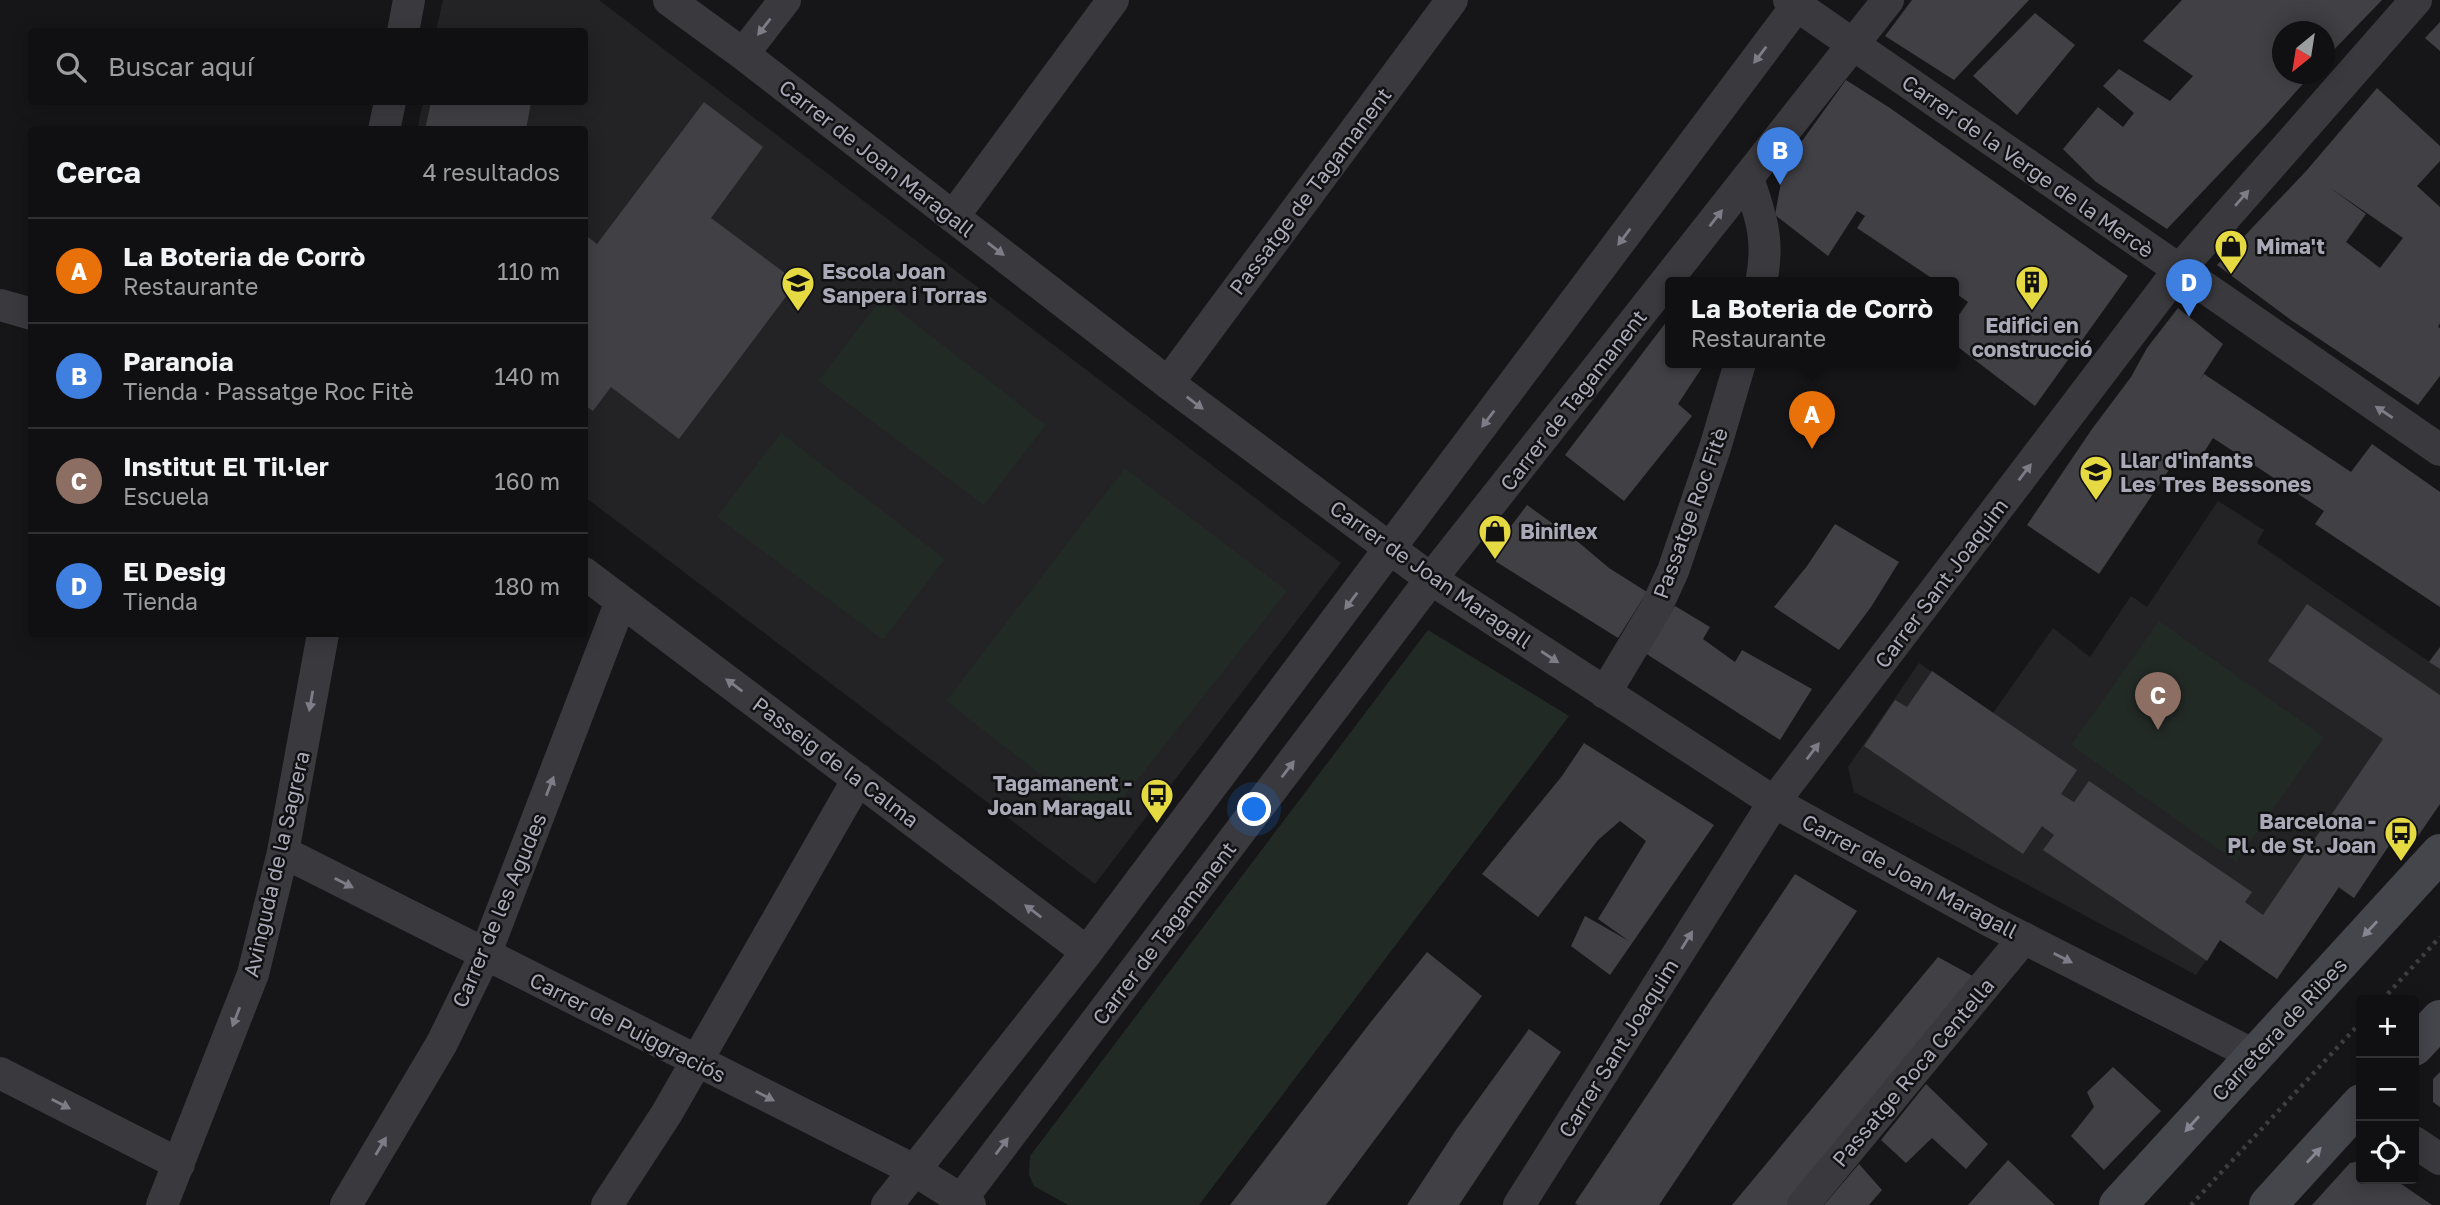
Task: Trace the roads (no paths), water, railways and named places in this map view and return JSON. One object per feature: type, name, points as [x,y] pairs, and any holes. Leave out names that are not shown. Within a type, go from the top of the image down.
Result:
[{"type":"street","points":[[404,28],[409,0]]},
{"type":"street","name":"Carrer de Joan Maragall","points":[[669,0],[743,54],[1168,383],[1431,579],[1774,802],[2024,938],[2254,1055]]},
{"type":"street","points":[[743,54],[785,0]]},
{"type":"street","points":[[953,217],[1113,0]]},
{"type":"street","name":"Passatge de Tagamanent","points":[[1168,383],[1452,0]]},
{"type":"street","name":"Carrer de Tagamanent","points":[[1670,277],[1888,0]]},
{"type":"street","name":"Carrer Sant Joaquim","points":[[1519,1205],[1774,802],[2178,271],[2416,0]]},
{"type":"street","points":[[887,1205],[1087,952],[1390,550],[1796,2]]},
{"type":"street","name":"Carrer de la Verge de la Mercè","points":[[1796,2],[2178,271],[2440,450]]},
{"type":"street","points":[[385,126],[389,105]]},
{"type":"street","points":[[1748,178],[1764,225],[1765,261],[1762,277]]},
{"type":"street","name":"Carrer de Tagamanent","points":[[963,1203],[1431,579],[1665,283]]},
{"type":"street","points":[[0,305],[28,313]]},
{"type":"street","name":"Passatge Roc Fitè","points":[[1605,692],[1656,608],[1673,571],[1719,436],[1739,368]]},
{"type":"street","name":"Passeig de la Calma","points":[[588,576],[1087,952]]},
{"type":"street","name":"Carrer de les Agudes","points":[[346,1205],[442,1043],[485,955],[621,600]]},
{"type":"street","name":"Avinguda de la Sagrera","points":[[162,1205],[253,974],[283,852],[322,637]]},
{"type":"street","points":[[607,1205],[667,1113],[858,779]]},
{"type":"street","name":"Carrer de Puiggraciós","points":[[283,852],[914,1170],[963,1203]]},
{"type":"street","name":"Carretera de Ribes","points":[[2118,1205],[2440,853]]},
{"type":"street","name":"Passatge Roca Centella","points":[[1803,1205],[2024,938]]},
{"type":"street","points":[[2419,1042],[2440,1019]]},
{"type":"street","points":[[0,1073],[179,1164]]},
{"type":"street","points":[[2267,1205],[2356,1110]]},
{"type":"street","points":[[2419,1145],[2440,1158]]},
{"type":"place","name":"Paranoia","points":[[1780,185]]},
{"type":"place","name":"Mima't","points":[[2231,276]]},
{"type":"place","name":"Edifici en construcció","points":[[2032,312]]},
{"type":"place","name":"Escola Joan Sanpera i Torras","points":[[798,313]]},
{"type":"place","name":"El Desig","points":[[2189,317]]},
{"type":"place","name":"La Boteria de Corrò","points":[[1812,449]]},
{"type":"place","name":"Llar d'infants Les Tres Bessones","points":[[2096,502]]},
{"type":"place","name":"Biniflex","points":[[1495,561]]},
{"type":"place","name":"Institut El Til·ler","points":[[2158,730]]},
{"type":"place","name":"Tagamanent - Joan Maragall","points":[[1157,825]]},
{"type":"place","name":"Barcelona - Pl. de St. Joan","points":[[2401,863]]}]
